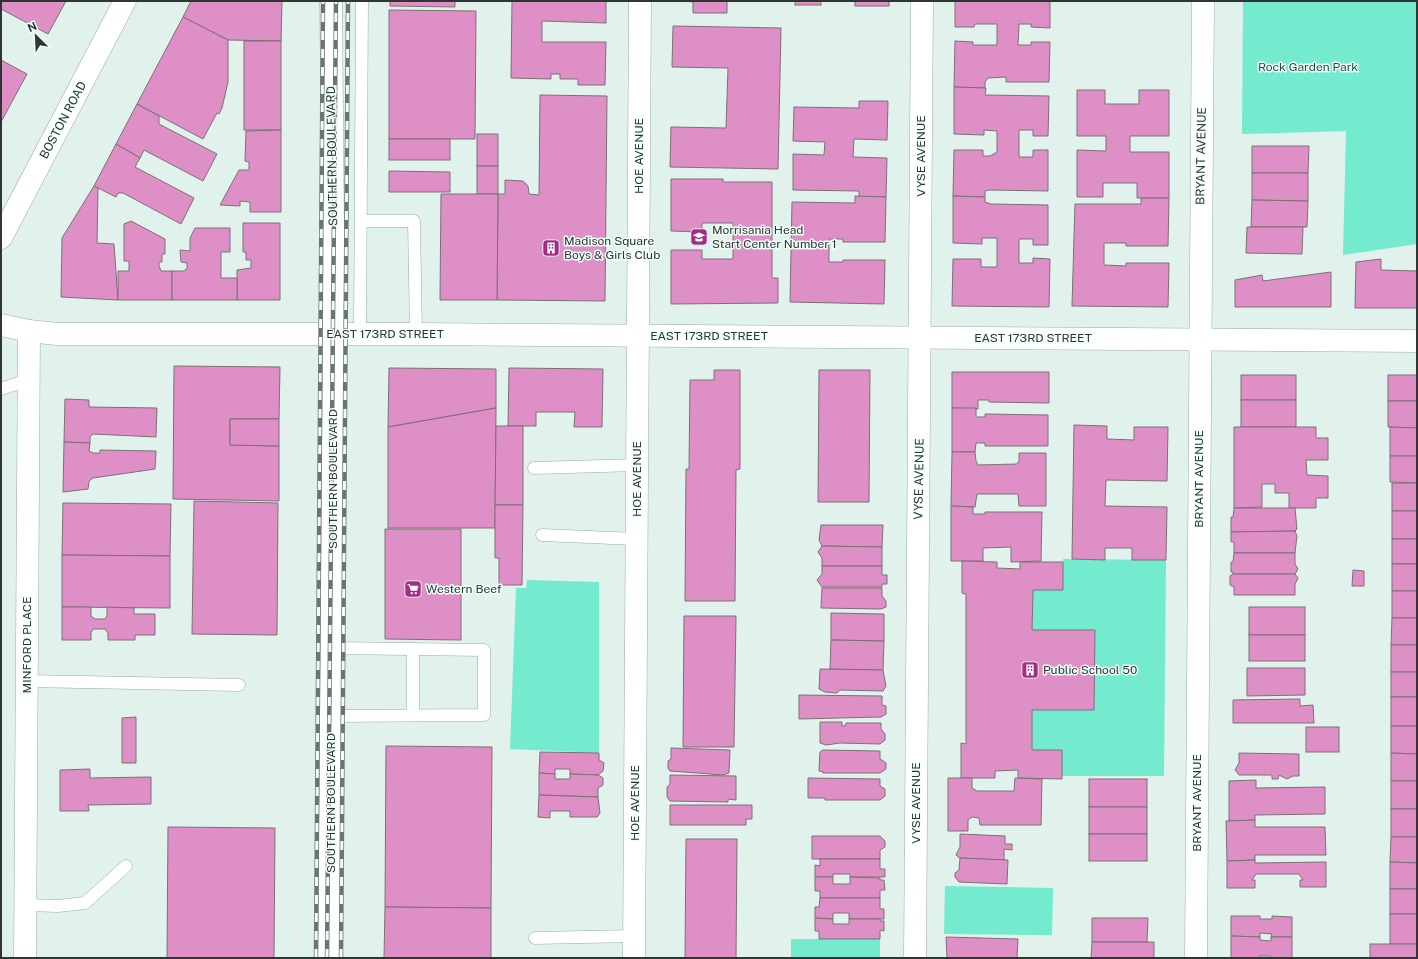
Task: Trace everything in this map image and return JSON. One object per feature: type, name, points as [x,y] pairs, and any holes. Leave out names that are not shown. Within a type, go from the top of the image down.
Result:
[{"type":"street","name":"BOSTON ROAD","points":[[1,238],[125,1]]},
{"type":"street","name":"SOUTHERN BOULEVARD","points":[[330,958],[334,334],[331,1]]},
{"type":"street","name":"HOE AVENUE","points":[[634,958],[640,1]]},
{"type":"street","name":"VYSE AVENUE","points":[[915,958],[922,1]]},
{"type":"street","name":"BRYANT AVENUE","points":[[1196,958],[1203,1]]},
{"type":"street","name":"EAST 173RD STREET","points":[[1,325],[28,331],[57,334],[416,334],[1417,341]]},
{"type":"street","name":"MINFORD PLACE","points":[[26,958],[28,331]]},
{"type":"lane","points":[[360,334],[362,1]]},
{"type":"lane","points":[[361,221],[414,221],[416,334]]},
{"type":"lane","points":[[1,389],[28,380]]},
{"type":"lane","points":[[534,468],[637,465]]},
{"type":"lane","points":[[542,535],[636,539]]},
{"type":"lane","points":[[331,716],[484,715],[484,650],[332,648]]},
{"type":"lane","points":[[413,649],[413,715]]},
{"type":"lane","points":[[27,681],[239,685]]},
{"type":"lane","points":[[26,905],[58,906],[85,903],[126,866]]},
{"type":"lane","points":[[535,938],[634,936]]},
{"type":"green space","name":"Rock Garden Park","points":[[1243,1],[1417,1],[1417,244],[1343,255],[1346,131],[1242,134]]},
{"type":"green space","points":[[1063,559],[1166,560],[1164,776],[1062,776],[1062,750],[1032,750],[1032,710],[1094,710],[1095,630],[1032,630],[1033,590],[1063,590]]},
{"type":"green space","points":[[527,580],[599,582],[599,753],[510,749],[516,588],[526,588]]},
{"type":"green space","points":[[945,886],[1053,888],[1052,935],[944,934]]},
{"type":"green space","points":[[791,939],[880,939],[880,958],[791,958]]},
{"type":"building","points":[[1,1],[66,1],[48,34],[1,9]]},
{"type":"building","points":[[191,1],[282,1],[281,41],[228,40],[183,17]]},
{"type":"building","points":[[390,1],[455,1],[455,7],[390,6]]},
{"type":"building","points":[[512,1],[606,1],[606,23],[542,21],[542,42],[606,42],[605,85],[578,85],[578,79],[560,79],[560,74],[551,74],[551,79],[511,78]]},
{"type":"building","points":[[683,1],[727,1],[727,13],[693,13],[693,2]]},
{"type":"building","points":[[795,1],[821,1],[821,5],[795,5]]},
{"type":"building","points":[[855,1],[889,1],[889,6],[855,6]]},
{"type":"building","points":[[955,1],[1050,1],[1050,28],[1031,27],[1031,24],[1019,24],[1018,45],[1031,45],[1031,42],[1050,42],[1049,82],[1006,82],[1006,77],[988,78],[985,82],[985,88],[954,87],[955,41],[973,42],[973,45],[997,45],[997,24],[975,24],[974,27],[955,27]]},
{"type":"building","points":[[389,10],[476,11],[475,139],[389,139]]},
{"type":"building","points":[[183,17],[228,40],[228,82],[222,108],[219,114],[217,113],[203,139],[137,104]]},
{"type":"building","points":[[673,26],[781,28],[778,169],[670,167],[671,127],[726,128],[728,68],[672,67]]},
{"type":"building","points":[[244,41],[281,41],[281,130],[244,130]]},
{"type":"building","points":[[1,60],[27,74],[1,122]]},
{"type":"building","points":[[954,87],[986,88],[985,95],[1049,96],[1048,136],[1033,136],[1033,130],[1019,130],[1019,157],[1033,157],[1033,150],[1048,150],[1048,191],[989,190],[985,191],[985,197],[953,196],[954,150],[983,150],[983,156],[990,156],[997,152],[997,131],[984,130],[984,135],[954,134]]},
{"type":"building","points":[[1077,90],[1105,90],[1105,104],[1139,104],[1139,90],[1169,90],[1169,136],[1130,136],[1130,152],[1169,152],[1169,198],[1137,198],[1137,183],[1103,183],[1103,197],[1077,197],[1077,150],[1106,151],[1106,136],[1077,136]]},
{"type":"building","name":"Madison Square Boys & Girls Club","points":[[540,95],[607,96],[605,301],[497,300],[498,194],[505,194],[505,180],[523,181],[528,186],[529,194],[539,195]]},
{"type":"building","points":[[859,101],[888,101],[887,140],[854,139],[853,157],[887,158],[886,197],[859,197],[859,191],[793,190],[793,154],[824,155],[825,142],[793,141],[794,107],[859,108]]},
{"type":"building","points":[[137,104],[159,116],[159,124],[217,154],[203,181],[144,150],[140,158],[116,144]]},
{"type":"building","points":[[281,130],[281,212],[250,212],[250,202],[240,201],[240,206],[220,205],[239,170],[249,170],[249,162],[245,161],[246,131]]},
{"type":"building","points":[[477,134],[498,134],[498,166],[477,166]]},
{"type":"building","points":[[389,139],[450,139],[450,160],[389,160]]},
{"type":"building","points":[[116,144],[140,158],[135,167],[194,198],[181,224],[123,193],[118,193],[116,197],[94,186]]},
{"type":"building","points":[[1252,146],[1309,146],[1308,173],[1252,173]]},
{"type":"building","points":[[477,166],[498,166],[498,194],[477,194]]},
{"type":"building","points":[[389,171],[450,172],[450,192],[389,192]]},
{"type":"building","points":[[1252,173],[1308,173],[1308,201],[1252,200]]},
{"type":"building","points":[[671,179],[723,179],[723,182],[772,182],[772,278],[778,278],[778,303],[671,304],[671,250],[702,250],[702,259],[733,259],[733,223],[702,223],[702,232],[671,231]]},
{"type":"building","points":[[94,186],[98,188],[97,243],[114,244],[118,300],[61,297],[62,238]]},
{"type":"building","points":[[441,194],[498,194],[497,300],[440,300]]},
{"type":"building","points":[[855,196],[886,197],[885,242],[843,242],[843,239],[829,239],[829,262],[843,262],[843,260],[885,260],[884,304],[790,302],[792,202],[855,203]]},
{"type":"building","points":[[953,196],[985,197],[985,202],[991,204],[1048,205],[1048,245],[1033,245],[1033,239],[1019,239],[1019,263],[1033,263],[1033,258],[1050,259],[1049,307],[952,306],[953,259],[981,259],[981,267],[997,267],[997,238],[982,238],[982,244],[953,243]]},
{"type":"building","points":[[1141,198],[1169,198],[1168,246],[1126,246],[1126,243],[1104,243],[1104,265],[1126,266],[1126,263],[1169,263],[1168,307],[1072,306],[1075,204],[1141,204]]},
{"type":"building","points":[[1252,200],[1308,201],[1307,227],[1251,227]]},
{"type":"building","points":[[131,221],[165,239],[165,254],[162,254],[162,262],[159,262],[159,266],[161,271],[172,271],[172,300],[118,300],[118,271],[129,271],[129,261],[124,261],[124,224]]},
{"type":"building","points":[[243,223],[280,223],[280,300],[237,300],[237,270],[251,268],[251,260],[246,260],[246,252],[243,252]]},
{"type":"building","points":[[1247,227],[1303,227],[1302,254],[1246,253]]},
{"type":"building","points":[[195,228],[230,228],[230,252],[221,252],[221,278],[237,278],[237,300],[172,300],[172,271],[184,271],[187,268],[187,263],[181,262],[180,250],[190,251],[190,238]]},
{"type":"building","points":[[1381,259],[1381,270],[1417,271],[1417,308],[1355,308],[1356,262]]},
{"type":"building","points":[[1331,272],[1331,307],[1235,307],[1235,280],[1262,275],[1263,281]]},
{"type":"building","points":[[174,366],[280,367],[279,419],[230,419],[230,445],[279,446],[279,501],[173,499]]},
{"type":"building","points":[[389,368],[496,369],[496,408],[388,427]]},
{"type":"building","points":[[509,368],[603,369],[602,427],[574,427],[575,412],[536,412],[536,426],[508,426]]},
{"type":"building","points":[[714,370],[740,370],[740,469],[736,470],[735,601],[685,601],[686,469],[689,469],[690,380],[714,380]]},
{"type":"building","points":[[819,370],[870,370],[869,502],[818,502]]},
{"type":"building","points":[[952,372],[1049,372],[1049,403],[989,402],[989,400],[978,400],[978,409],[952,408]]},
{"type":"building","points":[[1241,375],[1296,375],[1296,400],[1241,400]]},
{"type":"building","points":[[1388,375],[1417,375],[1417,401],[1388,401]]},
{"type":"building","points":[[65,399],[89,400],[89,407],[157,408],[156,437],[93,434],[90,437],[90,443],[64,442]]},
{"type":"building","points":[[1241,400],[1296,400],[1296,427],[1241,427]]},
{"type":"building","points":[[1388,401],[1417,401],[1417,428],[1388,427]]},
{"type":"building","points":[[496,408],[495,528],[388,528],[388,427]]},
{"type":"building","points":[[952,408],[976,408],[976,417],[985,417],[985,414],[1048,415],[1048,446],[985,446],[985,443],[976,443],[975,452],[952,452]]},
{"type":"building","points":[[230,419],[279,419],[279,446],[230,445]]},
{"type":"building","points":[[1074,425],[1107,426],[1107,439],[1134,440],[1134,427],[1168,427],[1167,481],[1106,480],[1105,506],[1167,507],[1166,560],[1132,560],[1132,548],[1105,548],[1105,560],[1072,559]]},
{"type":"building","points":[[496,426],[523,426],[523,505],[495,505]]},
{"type":"building","points":[[1234,427],[1316,427],[1316,438],[1328,438],[1328,460],[1306,460],[1307,475],[1328,476],[1328,498],[1316,498],[1316,508],[1289,508],[1289,493],[1275,493],[1275,484],[1262,484],[1262,507],[1234,508]]},
{"type":"building","points":[[1390,427],[1417,428],[1417,456],[1390,456]]},
{"type":"building","points":[[64,442],[90,443],[89,451],[93,453],[100,453],[100,450],[156,451],[155,469],[93,478],[89,481],[88,489],[63,492]]},
{"type":"building","points":[[952,452],[975,452],[978,465],[1017,464],[1019,461],[1019,453],[1046,453],[1046,506],[1019,506],[1018,494],[977,494],[975,507],[951,506]]},
{"type":"building","points":[[1390,456],[1417,456],[1417,483],[1390,482]]},
{"type":"building","points":[[1392,483],[1417,483],[1417,511],[1392,511]]},
{"type":"building","points":[[194,501],[278,503],[277,635],[192,634]]},
{"type":"building","points":[[63,503],[171,504],[170,556],[62,555]]},
{"type":"building","points":[[495,505],[523,505],[522,585],[499,585],[499,558],[495,558]]},
{"type":"building","points":[[951,506],[973,507],[973,514],[985,514],[985,512],[1042,512],[1041,561],[1011,562],[1011,547],[983,548],[983,561],[951,561]]},
{"type":"building","points":[[1234,508],[1295,508],[1297,529],[1295,531],[1231,532],[1231,517],[1233,517]]},
{"type":"building","points":[[1392,511],[1417,511],[1417,539],[1392,539]]},
{"type":"building","points":[[821,525],[883,525],[882,547],[822,546],[819,540]]},
{"type":"building","points":[[385,529],[461,529],[461,640],[385,639]]},
{"type":"building","points":[[1295,531],[1297,536],[1295,553],[1234,553],[1234,542],[1231,542],[1231,532]]},
{"type":"building","points":[[1392,539],[1417,539],[1417,564],[1392,564]]},
{"type":"building","points":[[822,546],[882,547],[882,566],[822,566],[822,558],[818,552]]},
{"type":"building","points":[[1234,553],[1295,553],[1295,564],[1298,569],[1295,574],[1233,574],[1233,572],[1231,572],[1231,562],[1233,562]]},
{"type":"building","points":[[62,555],[170,556],[170,608],[62,607]]},
{"type":"building","name":"Public School 50","points":[[962,561],[997,562],[997,568],[1020,569],[1020,562],[1063,562],[1063,590],[1033,590],[1032,630],[1095,630],[1094,710],[1032,710],[1032,750],[1062,750],[1062,779],[1018,778],[1018,770],[995,771],[995,778],[961,778],[961,743],[966,744],[966,594],[962,593]]},
{"type":"building","points":[[1392,564],[1417,564],[1417,591],[1392,591]]},
{"type":"building","points":[[822,566],[882,566],[882,575],[887,575],[887,584],[882,584],[882,587],[822,587],[817,580],[822,574]]},
{"type":"building","points":[[1353,570],[1364,571],[1364,586],[1352,586]]},
{"type":"building","points":[[1233,574],[1295,574],[1298,578],[1295,584],[1295,595],[1234,595],[1234,587],[1230,585],[1230,576]]},
{"type":"building","points":[[822,588],[882,588],[882,596],[886,601],[886,607],[881,609],[821,608]]},
{"type":"building","points":[[1392,591],[1417,591],[1417,618],[1392,618]]},
{"type":"building","points":[[62,607],[91,607],[91,616],[95,619],[105,619],[107,616],[107,607],[134,608],[134,614],[155,614],[155,635],[135,635],[135,640],[108,640],[108,633],[105,629],[94,629],[91,632],[91,640],[62,640]]},
{"type":"building","points":[[1249,607],[1305,607],[1305,635],[1249,635]]},
{"type":"building","points":[[831,613],[884,614],[884,641],[831,640]]},
{"type":"building","points":[[684,616],[736,616],[734,747],[683,747]]},
{"type":"building","points":[[1392,618],[1417,618],[1417,645],[1391,645]]},
{"type":"building","points":[[1249,635],[1305,635],[1305,661],[1249,661]]},
{"type":"building","points":[[831,640],[884,641],[883,670],[830,669]]},
{"type":"building","points":[[1391,645],[1417,645],[1417,672],[1391,672]]},
{"type":"building","points":[[1247,668],[1305,668],[1305,695],[1247,696]]},
{"type":"building","points":[[820,669],[883,670],[886,686],[883,691],[840,690],[837,693],[825,692],[819,689]]},
{"type":"building","points":[[1391,672],[1417,672],[1417,697],[1391,697]]},
{"type":"building","points":[[799,695],[882,696],[882,705],[886,706],[886,714],[881,717],[799,719]]},
{"type":"building","points":[[1391,697],[1417,697],[1417,726],[1391,726]]},
{"type":"building","points":[[1300,699],[1300,706],[1313,705],[1314,723],[1233,723],[1233,700]]},
{"type":"building","points":[[136,717],[136,763],[122,763],[122,718]]},
{"type":"building","points":[[820,722],[842,722],[842,726],[845,726],[846,723],[881,723],[881,729],[885,734],[885,740],[880,744],[840,743],[826,745],[820,743]]},
{"type":"building","points":[[1391,726],[1417,726],[1417,754],[1391,753]]},
{"type":"building","points":[[1306,727],[1339,727],[1339,752],[1306,752]]},
{"type":"building","points":[[386,746],[492,747],[491,908],[385,907]]},
{"type":"building","points":[[671,748],[730,750],[729,773],[723,775],[670,771],[668,768],[668,761],[671,759]]},
{"type":"building","points":[[823,750],[880,751],[880,759],[886,763],[886,769],[880,773],[823,773],[819,771],[820,752]]},
{"type":"building","points":[[540,752],[599,753],[599,760],[604,763],[603,771],[598,775],[570,774],[570,769],[555,769],[555,774],[539,773]]},
{"type":"building","points":[[1239,753],[1299,754],[1299,776],[1293,776],[1287,779],[1279,775],[1278,779],[1272,779],[1272,775],[1239,775],[1235,770],[1239,763]]},
{"type":"building","points":[[1391,753],[1417,754],[1417,781],[1391,781]]},
{"type":"building","points":[[90,769],[90,778],[151,777],[151,804],[88,805],[89,811],[60,811],[60,770]]},
{"type":"building","points":[[539,773],[555,774],[555,779],[570,779],[570,774],[598,775],[603,778],[603,785],[598,788],[598,797],[539,795]]},
{"type":"building","points":[[670,775],[736,776],[736,800],[728,799],[728,802],[670,801],[667,797],[667,787],[670,784]]},
{"type":"building","points":[[808,778],[880,779],[880,786],[885,789],[885,796],[880,800],[825,800],[825,798],[808,798]]},
{"type":"building","points":[[948,778],[972,778],[972,788],[977,791],[1014,791],[1015,778],[1042,779],[1041,825],[980,825],[979,818],[972,817],[968,820],[968,831],[948,831]]},
{"type":"building","points":[[1089,779],[1147,779],[1147,807],[1089,807]]},
{"type":"building","points":[[1256,780],[1256,788],[1325,787],[1325,814],[1255,815],[1255,820],[1229,821],[1229,781]]},
{"type":"building","points":[[1391,781],[1417,781],[1417,809],[1391,809]]},
{"type":"building","points":[[539,795],[598,797],[600,813],[597,817],[570,817],[570,811],[550,811],[550,818],[538,817]]},
{"type":"building","points":[[670,805],[752,805],[752,819],[746,819],[746,825],[670,825]]},
{"type":"building","points":[[1089,807],[1147,807],[1147,834],[1089,834]]},
{"type":"building","points":[[1391,809],[1417,809],[1417,837],[1391,837]]},
{"type":"building","points":[[1255,820],[1255,827],[1325,827],[1326,855],[1255,855],[1255,860],[1227,861],[1226,821]]},
{"type":"building","points":[[168,827],[275,828],[274,958],[167,958]]},
{"type":"building","points":[[960,834],[1005,836],[1005,844],[1012,844],[1012,850],[1004,849],[1004,860],[960,858],[956,855],[960,847]]},
{"type":"building","points":[[1089,834],[1147,834],[1147,861],[1089,861]]},
{"type":"building","points":[[812,836],[880,836],[885,841],[885,847],[880,850],[880,859],[812,859]]},
{"type":"building","points":[[1391,837],[1417,837],[1417,863],[1390,862]]},
{"type":"building","points":[[686,839],[737,839],[736,958],[685,958]]},
{"type":"building","points":[[960,858],[1008,860],[1007,884],[959,882],[955,877],[955,873],[959,870]]},
{"type":"building","points":[[820,859],[880,859],[880,869],[885,869],[885,877],[850,877],[850,874],[833,874],[833,877],[815,877],[815,865],[820,866]]},
{"type":"building","points":[[1255,860],[1255,863],[1326,862],[1326,887],[1300,887],[1300,880],[1303,880],[1299,874],[1256,874],[1252,880],[1255,880],[1255,888],[1227,888],[1227,861]]},
{"type":"building","points":[[1390,862],[1417,863],[1417,889],[1390,889]]},
{"type":"building","points":[[815,877],[833,877],[833,884],[850,884],[850,877],[880,878],[880,880],[884,880],[885,890],[880,890],[880,898],[820,898],[820,891],[815,891]]},
{"type":"building","points":[[1390,889],[1417,889],[1417,914],[1390,914]]},
{"type":"building","points":[[820,898],[880,898],[880,909],[884,909],[884,919],[849,919],[849,913],[833,913],[833,919],[815,918],[815,907],[819,907]]},
{"type":"building","points":[[385,907],[491,908],[491,958],[384,958]]},
{"type":"building","points":[[1390,914],[1417,914],[1417,944],[1390,944]]},
{"type":"building","points":[[1231,916],[1260,916],[1260,919],[1272,919],[1272,916],[1292,917],[1292,937],[1271,937],[1272,934],[1260,933],[1260,937],[1231,936]]},
{"type":"building","points":[[815,918],[833,919],[833,924],[849,924],[849,919],[880,919],[880,921],[884,921],[884,931],[880,930],[880,939],[819,939],[819,931],[815,931]]},
{"type":"building","points":[[1092,918],[1148,918],[1147,942],[1092,942]]},
{"type":"building","points":[[1231,936],[1260,937],[1260,940],[1271,941],[1271,937],[1292,937],[1292,958],[1271,958],[1271,956],[1260,956],[1260,958],[1231,958]]},
{"type":"building","points":[[946,937],[1018,939],[1017,958],[947,958]]},
{"type":"building","points":[[1092,942],[1154,942],[1154,958],[1091,958]]},
{"type":"building","points":[[1370,944],[1417,944],[1417,958],[1370,958]]},
{"type":"railway","points":[[316,958],[323,1]]},
{"type":"railway","points":[[327,958],[336,1]]},
{"type":"railway","points":[[341,958],[348,1]]},
{"type":"place","name":"Morrisania Head Start Center Number 1","points":[[699,237]]},
{"type":"place","name":"Madison Square Boys & Girls Club","points":[[551,248]]},
{"type":"place","name":"Western Beef","points":[[413,589]]},
{"type":"place","name":"Public School 50","points":[[1030,670]]}]
